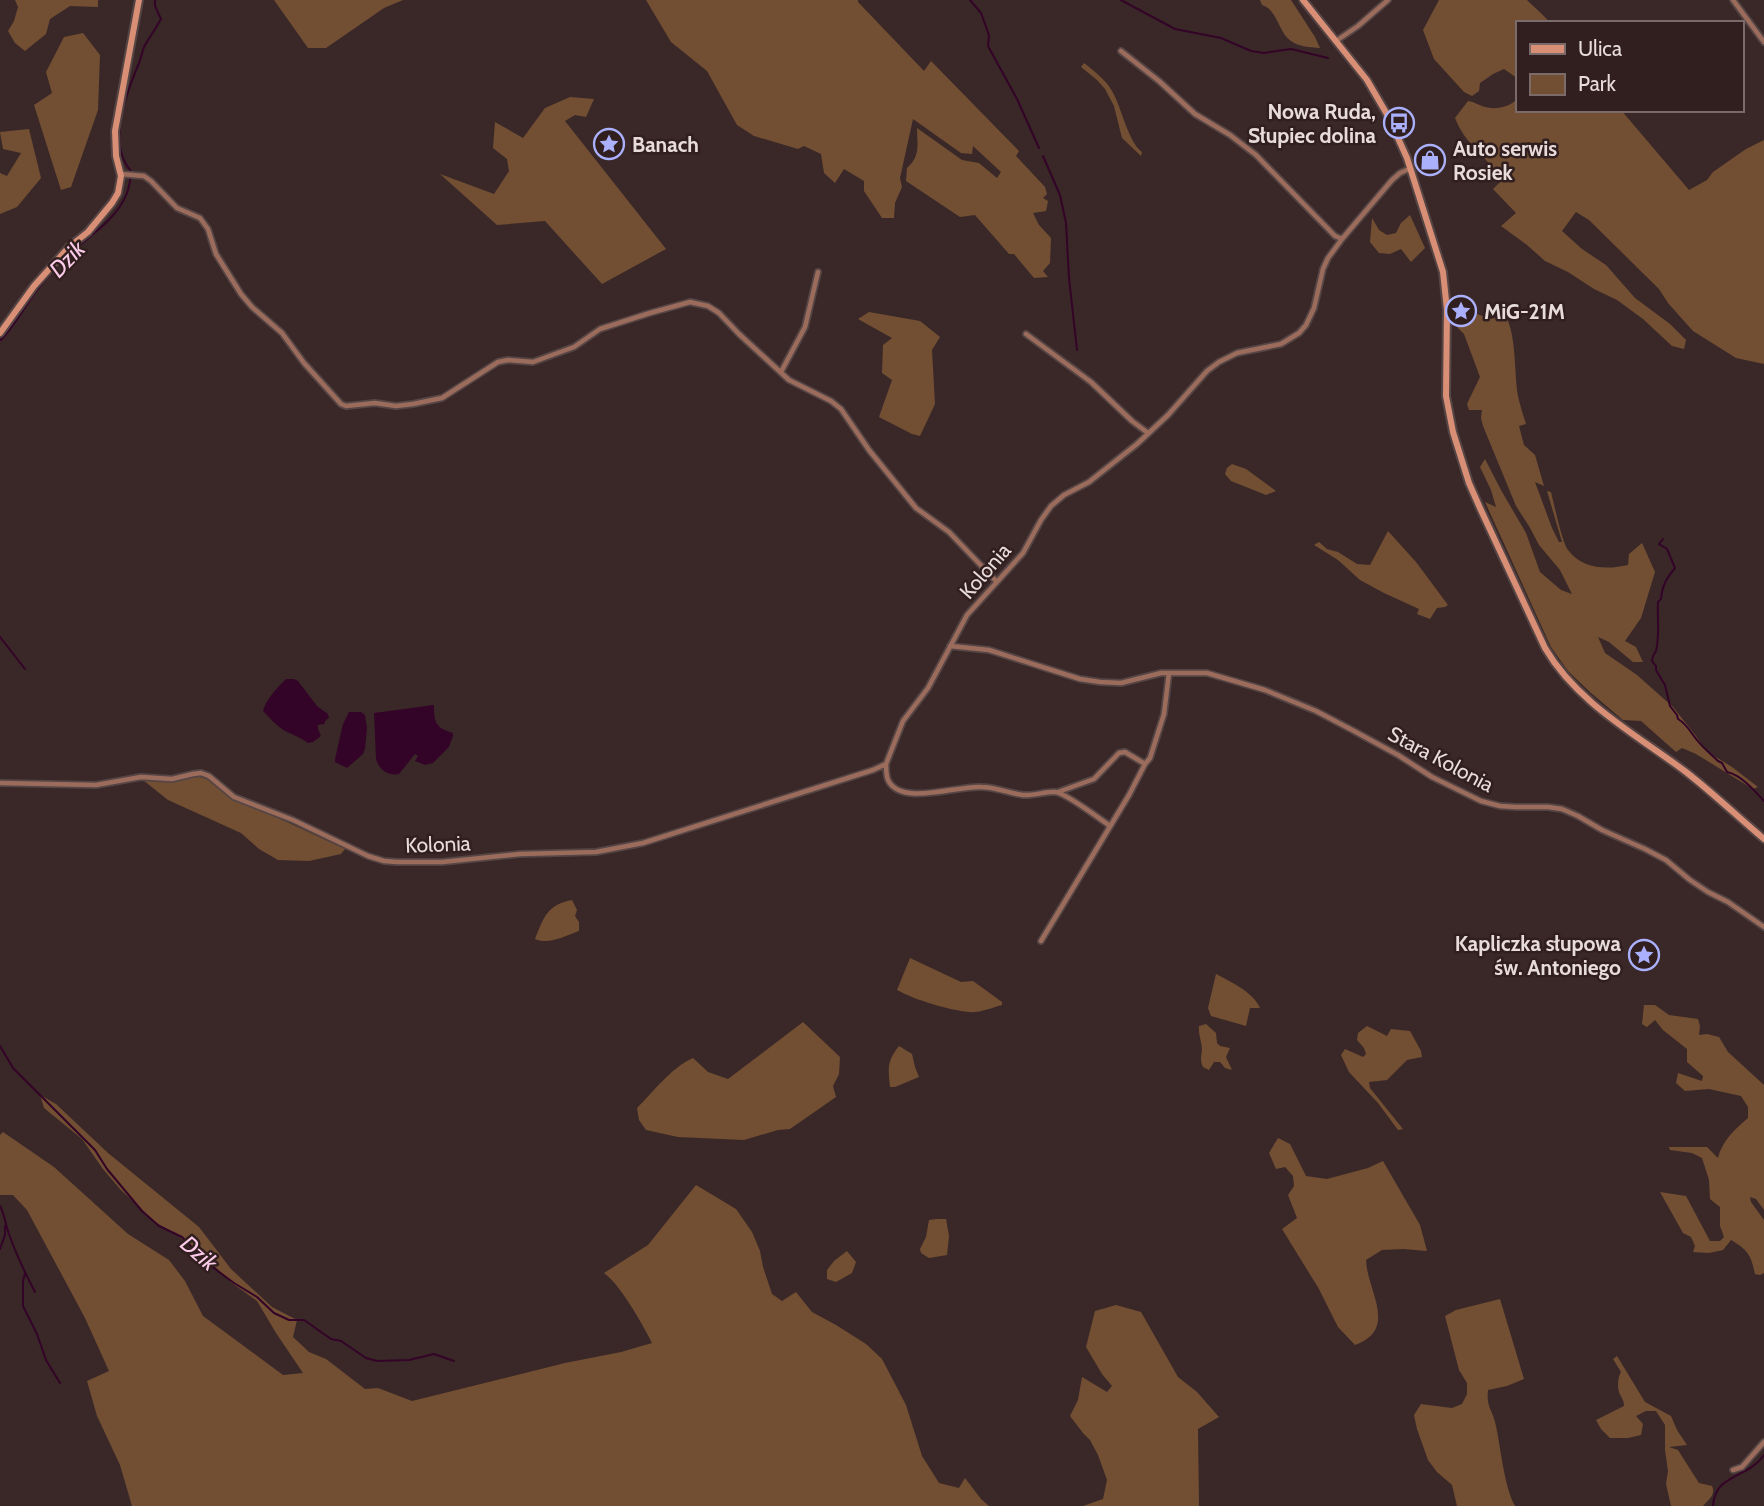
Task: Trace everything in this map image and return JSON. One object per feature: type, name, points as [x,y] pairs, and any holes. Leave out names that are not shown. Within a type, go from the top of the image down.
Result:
[{"type":"main road","points":[[0,333],[34,285],[69,247],[88,232],[112,204],[120,188],[121,174],[116,156],[115,131],[139,0]]},
{"type":"main road","points":[[1303,0],[1367,80],[1402,145],[1443,272],[1447,310],[1446,396],[1453,432],[1479,508],[1545,649],[1573,685],[1713,794],[1764,839]]},
{"type":"street","points":[[1336,41],[1388,0]]},
{"type":"street","points":[[1732,0],[1764,42]]},
{"type":"street","points":[[1121,51],[1195,114],[1245,146],[1292,190],[1335,236],[1342,239]]},
{"type":"street","name":"Kolonia","points":[[1057,792],[1023,795],[979,786],[930,794],[912,793],[902,791],[888,781],[886,764],[903,721],[928,688],[967,615],[1023,553],[1051,506],[1097,475],[1148,433],[1219,362],[1237,353],[1281,344],[1299,333],[1314,307],[1323,270],[1342,239],[1392,180],[1409,169]]},
{"type":"street","points":[[121,174],[144,176],[177,208],[201,218],[208,229],[216,254],[241,294],[282,333],[304,363],[341,404],[346,406],[374,403],[396,406],[442,398],[498,362],[533,362],[574,347],[600,329],[690,302],[708,306],[719,313],[789,380],[831,401],[841,409],[869,450],[916,508],[949,532],[996,581]]},
{"type":"street","points":[[781,372],[801,338],[818,272]]},
{"type":"street","points":[[1026,334],[1091,382],[1148,433]]},
{"type":"street","name":"Stara Kolonia","points":[[950,646],[996,651],[1080,679],[1100,682],[1121,683],[1152,674],[1207,673],[1265,690],[1316,711],[1398,755],[1432,777],[1481,801],[1500,806],[1548,807],[1570,812],[1666,860],[1690,880],[1764,927]]},
{"type":"street","points":[[1041,941],[1150,758],[1164,714],[1169,673]]},
{"type":"street","points":[[1057,792],[1094,779],[1119,752],[1125,752],[1145,764]]},
{"type":"street","name":"Kolonia","points":[[0,783],[96,786],[141,777],[172,779],[201,774],[209,776],[234,797],[293,820],[368,856],[384,861],[442,862],[520,854],[596,852],[643,843],[730,817],[886,764]]},
{"type":"street","points":[[1057,792],[1110,826]]},
{"type":"street","points":[[1733,1470],[1742,1467],[1764,1442]]},
{"type":"green space","points":[[15,0],[98,0],[98,7],[70,6],[50,19],[46,34],[25,51],[15,43],[8,31],[18,7]]},
{"type":"green space","points":[[274,0],[403,0],[384,8],[326,48],[308,48]]},
{"type":"green space","points":[[646,0],[858,0],[924,71],[931,61],[1019,151],[1016,156],[1045,187],[1047,194],[1043,198],[1048,201],[1046,211],[1033,213],[1039,225],[1051,238],[1050,263],[1043,271],[1048,277],[1034,278],[975,215],[960,217],[906,181],[907,168],[914,159],[918,145],[917,128],[962,160],[979,163],[997,178],[1001,172],[973,146],[972,154],[961,153],[913,119],[894,218],[882,218],[864,191],[864,181],[844,169],[835,183],[824,173],[821,154],[804,146],[798,149],[754,136],[737,125],[707,71],[671,42]]},
{"type":"green space","points":[[1260,0],[1291,0],[1320,48],[1301,46],[1291,41],[1275,16]]},
{"type":"green space","points":[[1439,0],[1527,0],[1548,21],[1516,21],[1516,77],[1504,69],[1480,83],[1479,91],[1472,96],[1464,92],[1434,59],[1423,30]]},
{"type":"green space","points":[[83,33],[100,55],[98,110],[71,187],[61,190],[34,105],[52,93],[46,72],[64,37]]},
{"type":"green space","points":[[1084,63],[1103,79],[1112,91],[1129,133],[1142,152],[1141,156],[1122,138],[1114,106],[1105,89],[1081,67]]},
{"type":"green space","points":[[570,97],[594,99],[586,117],[575,115],[565,121],[666,249],[602,284],[545,221],[497,225],[440,174],[494,194],[509,171],[507,159],[493,148],[495,122],[523,138],[545,108]]},
{"type":"green space","points":[[1516,100],[1516,112],[1623,112],[1689,190],[1707,180],[1713,172],[1746,149],[1764,140],[1764,364],[1736,358],[1693,331],[1659,289],[1589,220],[1576,212],[1562,231],[1606,265],[1635,298],[1670,324],[1686,340],[1684,349],[1672,346],[1643,319],[1617,300],[1545,261],[1501,226],[1516,213],[1493,189],[1502,180],[1467,140],[1455,118],[1468,101],[1494,108]]},
{"type":"green space","points":[[29,129],[41,178],[17,207],[0,214],[0,173],[7,176],[21,153],[3,149],[0,132]]},
{"type":"green space","points":[[1410,215],[1425,248],[1411,262],[1401,249],[1390,254],[1379,253],[1370,242],[1372,218],[1379,230],[1387,235],[1396,233],[1401,223]]},
{"type":"green space","points":[[869,312],[920,321],[940,337],[932,350],[935,404],[920,436],[879,417],[892,380],[882,373],[883,345],[892,338],[858,319]]},
{"type":"green space","points":[[1474,313],[1491,319],[1503,313],[1508,320],[1513,340],[1518,396],[1526,424],[1519,426],[1524,445],[1535,455],[1544,486],[1535,482],[1559,542],[1562,542],[1547,491],[1551,492],[1566,546],[1580,561],[1603,567],[1628,565],[1629,554],[1642,543],[1655,572],[1641,618],[1625,641],[1636,647],[1643,662],[1633,662],[1609,642],[1598,637],[1605,653],[1637,675],[1673,707],[1706,751],[1758,787],[1753,789],[1682,748],[1676,752],[1641,721],[1623,720],[1568,671],[1551,647],[1485,502],[1496,507],[1480,467],[1485,459],[1526,533],[1540,572],[1561,590],[1572,594],[1560,570],[1539,545],[1516,506],[1483,426],[1482,410],[1469,410],[1467,404],[1480,377],[1464,334],[1457,327],[1464,318]]},
{"type":"green space","points":[[1232,464],[1246,469],[1276,491],[1266,495],[1231,481],[1225,474]]},
{"type":"green space","points":[[1388,531],[1416,562],[1448,605],[1437,608],[1430,619],[1417,614],[1419,609],[1360,580],[1338,560],[1314,545],[1319,542],[1357,564],[1370,565]]},
{"type":"green space","points":[[195,776],[207,779],[231,799],[345,849],[341,854],[309,861],[278,860],[259,849],[241,833],[168,800],[143,780],[164,782]]},
{"type":"green space","points":[[572,900],[577,910],[575,916],[579,922],[579,931],[551,940],[535,939],[548,913],[557,905]]},
{"type":"green space","points":[[910,958],[961,982],[973,981],[1002,1002],[1002,1005],[977,1012],[961,1011],[922,1001],[897,990]]},
{"type":"green space","points":[[1216,974],[1241,988],[1257,1002],[1260,1008],[1250,1008],[1246,1026],[1211,1016],[1208,1008]]},
{"type":"green space","points":[[1644,1005],[1655,1005],[1669,1015],[1698,1019],[1699,1035],[1719,1037],[1728,1052],[1764,1085],[1764,1210],[1756,1199],[1750,1197],[1764,1220],[1764,1273],[1760,1275],[1755,1274],[1745,1250],[1731,1240],[1723,1250],[1693,1252],[1695,1246],[1691,1237],[1683,1233],[1660,1192],[1686,1196],[1710,1241],[1720,1241],[1724,1237],[1720,1226],[1720,1207],[1710,1199],[1709,1180],[1702,1158],[1692,1153],[1670,1150],[1669,1147],[1707,1147],[1718,1158],[1726,1141],[1748,1118],[1748,1107],[1741,1096],[1709,1089],[1685,1091],[1676,1083],[1678,1073],[1702,1081],[1703,1076],[1687,1062],[1687,1049],[1655,1020],[1647,1027],[1642,1024]]},
{"type":"green space","points":[[803,1022],[840,1057],[839,1074],[833,1086],[836,1097],[790,1129],[744,1140],[678,1137],[646,1130],[639,1120],[637,1108],[685,1062],[693,1058],[708,1072],[728,1079]]},
{"type":"green space","points":[[1206,1024],[1216,1033],[1220,1046],[1230,1048],[1226,1057],[1232,1070],[1225,1068],[1220,1062],[1214,1062],[1209,1070],[1203,1067],[1199,1026]]},
{"type":"green space","points":[[1367,1026],[1387,1036],[1391,1029],[1410,1031],[1421,1051],[1422,1057],[1407,1060],[1387,1080],[1369,1082],[1370,1088],[1403,1129],[1398,1130],[1378,1103],[1349,1072],[1341,1055],[1345,1049],[1363,1057],[1366,1054],[1357,1040],[1358,1033]]},
{"type":"green space","points":[[899,1046],[912,1054],[919,1077],[890,1087],[889,1065]]},
{"type":"green space","points":[[40,1095],[56,1104],[108,1153],[199,1227],[231,1269],[272,1307],[297,1320],[293,1337],[309,1352],[326,1359],[365,1389],[378,1388],[412,1401],[652,1343],[624,1295],[604,1273],[648,1245],[696,1185],[736,1209],[752,1232],[772,1294],[782,1301],[796,1292],[812,1312],[866,1344],[882,1359],[906,1405],[922,1456],[939,1483],[959,1488],[965,1478],[989,1506],[132,1506],[120,1465],[97,1416],[87,1381],[109,1371],[85,1318],[27,1210],[13,1195],[0,1195],[0,1135],[3,1132],[54,1167],[128,1234],[169,1260],[185,1281],[203,1316],[283,1375],[303,1373],[257,1301],[176,1234],[155,1222],[120,1189],[82,1139],[44,1108]]},
{"type":"green space","points":[[1278,1138],[1290,1144],[1306,1176],[1327,1179],[1383,1161],[1420,1225],[1427,1251],[1382,1250],[1366,1260],[1378,1319],[1368,1338],[1355,1345],[1338,1327],[1319,1289],[1282,1229],[1297,1218],[1288,1195],[1294,1186],[1293,1176],[1285,1167],[1276,1169],[1269,1153]]},
{"type":"green space","points":[[946,1219],[949,1236],[947,1255],[929,1258],[921,1253],[920,1249],[926,1237],[929,1220]]},
{"type":"green space","points":[[847,1251],[856,1262],[852,1273],[836,1282],[827,1279],[827,1270]]},
{"type":"green space","points":[[1500,1299],[1524,1379],[1488,1390],[1488,1401],[1496,1426],[1508,1488],[1515,1506],[1457,1506],[1452,1485],[1428,1460],[1414,1415],[1421,1404],[1452,1408],[1462,1404],[1467,1394],[1467,1383],[1459,1370],[1445,1316],[1456,1310]]},
{"type":"green space","points":[[1116,1305],[1141,1312],[1178,1377],[1197,1392],[1219,1417],[1198,1429],[1199,1506],[1083,1506],[1103,1499],[1107,1480],[1090,1440],[1070,1416],[1078,1400],[1082,1377],[1107,1392],[1112,1386],[1086,1347],[1095,1311]]},
{"type":"green space","points":[[1617,1356],[1645,1402],[1671,1416],[1687,1445],[1669,1447],[1678,1450],[1699,1483],[1712,1486],[1710,1499],[1703,1506],[1671,1506],[1666,1484],[1668,1471],[1665,1425],[1656,1411],[1646,1411],[1636,1416],[1643,1424],[1641,1435],[1610,1438],[1601,1429],[1596,1420],[1624,1406],[1618,1387],[1621,1372],[1613,1359]]},
{"type":"shaded area","points":[[286,679],[298,681],[317,706],[328,714],[329,718],[324,724],[318,725],[321,736],[313,742],[308,743],[283,730],[263,711],[269,698]]},
{"type":"shaded area","points":[[434,705],[437,724],[453,733],[449,747],[433,763],[425,765],[415,761],[418,756],[415,754],[399,774],[384,771],[376,759],[374,713]]},
{"type":"shaded area","points":[[349,712],[361,712],[365,715],[367,728],[363,754],[347,768],[335,762],[335,759],[343,724]]},
{"type":"waterway","name":"Dzik","points":[[131,171],[120,147],[121,117],[144,47],[161,19],[155,0]]},
{"type":"waterway","points":[[970,0],[981,13],[989,35],[988,46],[1017,99],[1039,148]]},
{"type":"waterway","points":[[1121,0],[1175,29],[1221,38],[1251,51],[1264,53],[1291,49],[1328,58]]},
{"type":"waterway","points":[[1043,156],[1060,195],[1066,223],[1077,350]]},
{"type":"waterway","name":"Dzik","points":[[1,340],[53,271],[122,204],[131,177]]},
{"type":"waterway","points":[[1663,539],[1659,544],[1667,549],[1675,568],[1665,583],[1658,602],[1658,639],[1652,661],[1678,719],[1699,743],[1722,763],[1727,772],[1742,780],[1764,801]]},
{"type":"waterway","points":[[0,637],[25,669]]},
{"type":"waterway","name":"Dzik","points":[[0,1046],[13,1068],[95,1150],[142,1211],[159,1226],[182,1237],[207,1263],[257,1297],[274,1313],[289,1320],[304,1320],[331,1339],[341,1341],[366,1358],[377,1361],[409,1360],[434,1354],[454,1361]]},
{"type":"waterway","points":[[0,1206],[15,1249],[35,1292]]},
{"type":"waterway","points":[[0,1249],[5,1226]]},
{"type":"waterway","points":[[25,1273],[23,1306],[46,1360],[60,1383]]},
{"type":"waterway","points":[[1713,1506],[1720,1487],[1757,1463],[1764,1455]]},
{"type":"place","name":"Nowa Ruda, Słupiec dolina","points":[[1399,123]]},
{"type":"place","name":"Banach","points":[[609,144]]},
{"type":"place","name":"Auto serwis Rosiek","points":[[1430,160]]},
{"type":"place","name":"MiG-21M","points":[[1461,311]]},
{"type":"place","name":"Kapliczka słupowa św. Antoniego","points":[[1644,955]]}]
